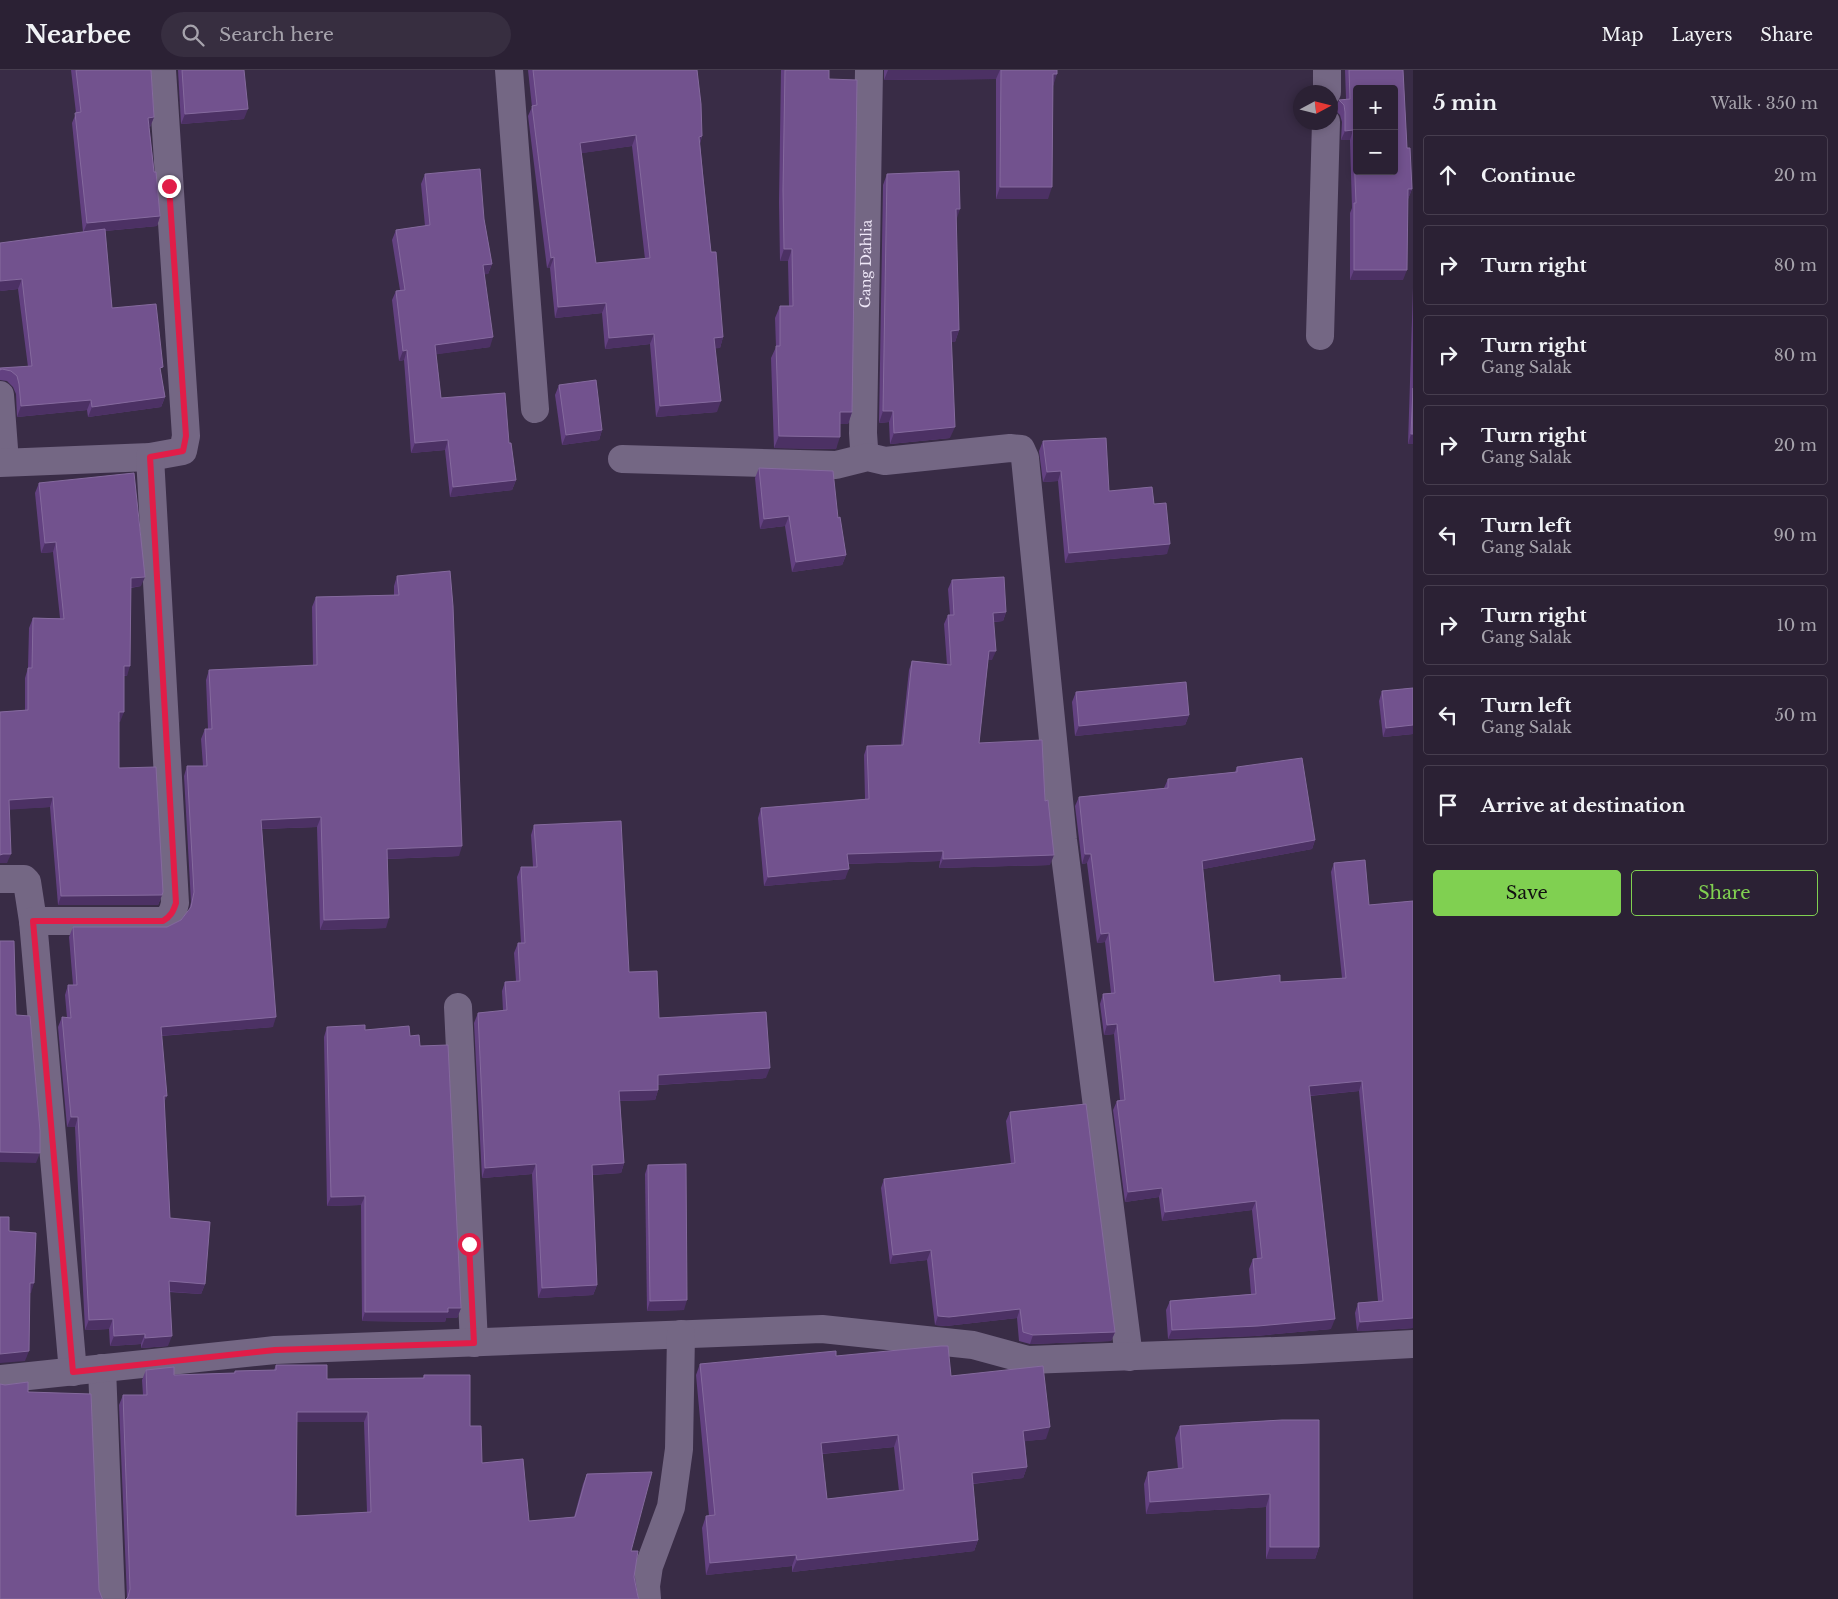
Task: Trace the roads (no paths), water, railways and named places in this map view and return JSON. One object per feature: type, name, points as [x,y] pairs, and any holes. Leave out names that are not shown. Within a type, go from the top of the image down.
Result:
[{"type":"street","points":[[0,395],[2,462],[150,457],[183,451],[186,436],[162,70]]},
{"type":"street","points":[[509,70],[535,409]]},
{"type":"street","name":"Gang Dahlia","points":[[868,458],[864,448],[863,433],[869,70]]},
{"type":"street","points":[[1327,85],[1328,70]]},
{"type":"street","points":[[1320,336],[1326,130]]},
{"type":"street","points":[[622,459],[836,465],[868,458],[884,461],[1010,448],[1021,449],[1025,458],[1062,840],[1129,1357]]},
{"type":"street","points":[[33,921],[163,921],[174,912],[176,903],[150,457]]},
{"type":"street","points":[[0,879],[24,879],[27,882],[33,921],[73,1372]]},
{"type":"street","points":[[458,1007],[474,1343]]},
{"type":"street","points":[[0,1379],[275,1350],[822,1329],[973,1346],[1028,1360],[1413,1344]]},
{"type":"street","points":[[646,1599],[649,1566],[671,1507],[679,1449],[681,1334]]},
{"type":"street","points":[[102,1368],[111,1599]]}]
